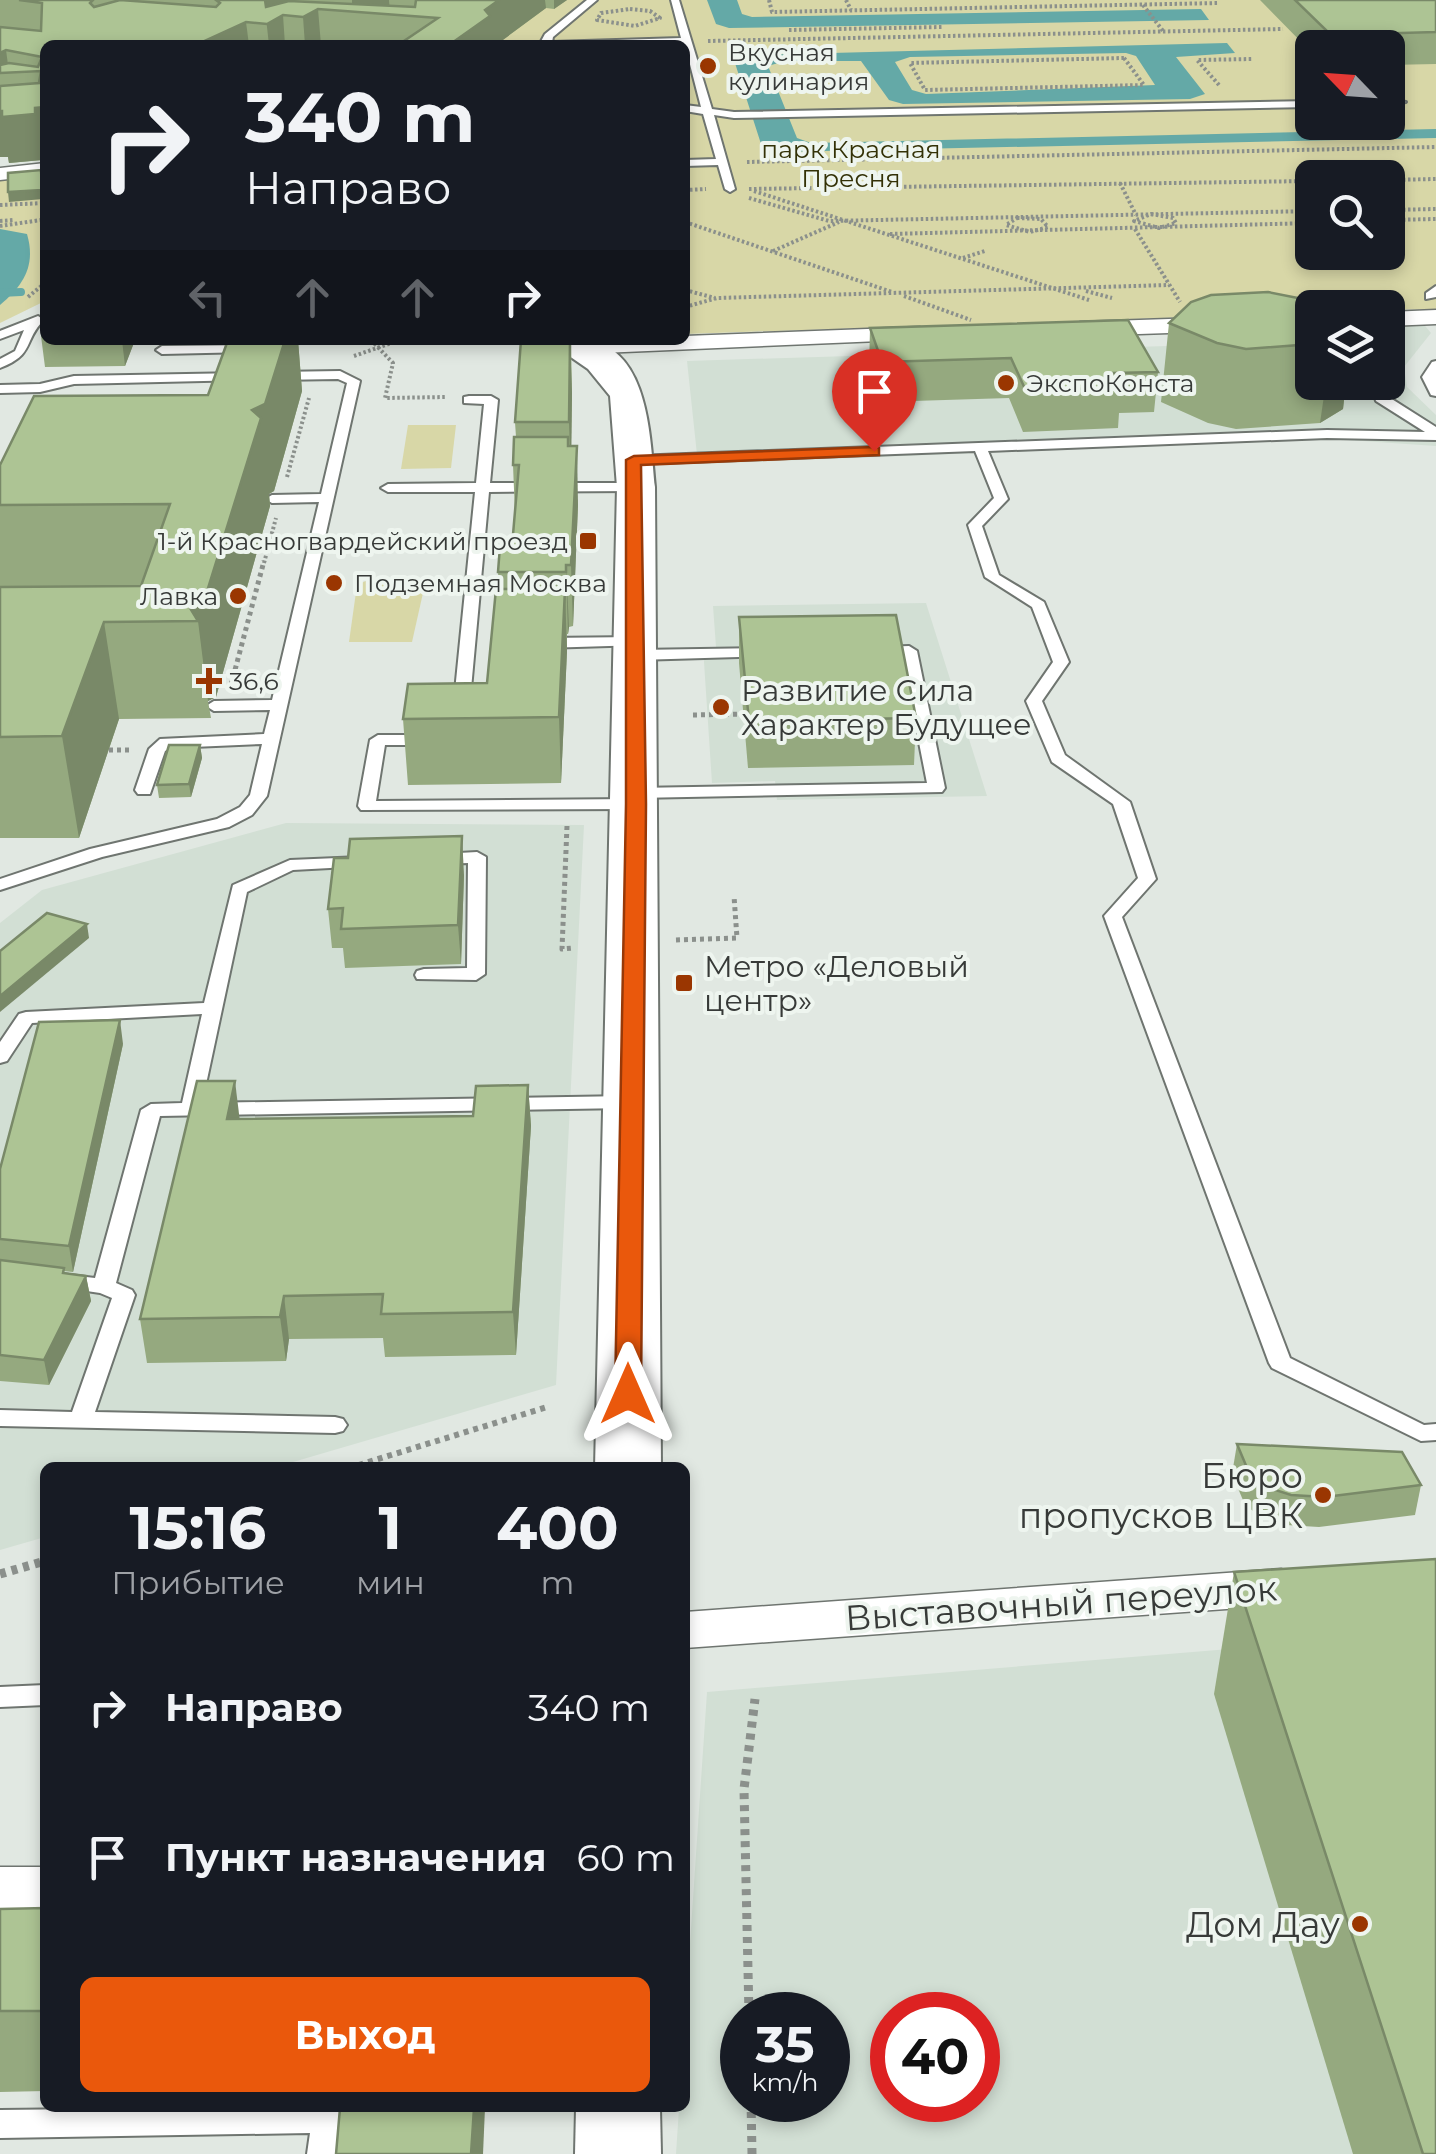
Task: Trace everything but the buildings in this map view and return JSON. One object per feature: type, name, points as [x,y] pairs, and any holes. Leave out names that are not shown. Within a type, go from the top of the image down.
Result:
[{"type":"street","points":[[0,174],[40,170]]},
{"type":"street","points":[[1405,312],[1434,301]]},
{"type":"street","points":[[1062,330],[1183,321],[1295,321]]},
{"type":"street","points":[[690,341],[945,334]]},
{"type":"street","points":[[572,345],[609,367],[628,396],[634,474],[637,649],[628,1462]]},
{"type":"street","name":"Выставочный переулок","points":[[690,1630],[1317,1585]]},
{"type":"street","points":[[0,1889],[40,1888]]},
{"type":"street","points":[[618,2112],[618,2154]]},
{"type":"lane","points":[[547,40],[592,0]]},
{"type":"lane","points":[[674,0],[686,40]]},
{"type":"lane","points":[[690,54],[730,189]]},
{"type":"lane","points":[[690,109],[734,115],[1295,104]]},
{"type":"lane","points":[[690,163],[721,162]]},
{"type":"lane","points":[[0,335],[40,319]]},
{"type":"lane","points":[[0,364],[20,353],[40,319]]},
{"type":"lane","points":[[152,378],[164,345],[260,348]]},
{"type":"lane","points":[[1434,384],[1436,366]]},
{"type":"lane","points":[[0,389],[40,388],[74,380],[352,378],[258,796],[238,816],[59,863],[0,885]]},
{"type":"lane","points":[[460,720],[478,643],[491,400],[469,400]]},
{"type":"lane","points":[[1384,400],[1436,434]]},
{"type":"lane","points":[[388,488],[484,488],[980,447],[1327,434],[1436,434]]},
{"type":"lane","points":[[980,447],[1001,499],[976,525],[992,577],[1039,605],[1061,662],[1034,701],[1058,758],[1121,802],[1147,878],[1113,916],[1280,1363],[1421,1433],[1436,1432]]},
{"type":"lane","points":[[277,499],[328,498]]},
{"type":"lane","points":[[520,643],[778,653]]},
{"type":"lane","points":[[457,739],[378,740],[368,806],[936,788],[909,651],[853,652]]},
{"type":"lane","points":[[219,706],[279,705]]},
{"type":"lane","points":[[144,790],[157,749],[166,742],[272,738]]},
{"type":"lane","points":[[421,860],[478,858],[476,974],[424,976]]},
{"type":"lane","points":[[190,1109],[239,889],[290,865],[384,861]]},
{"type":"lane","points":[[0,1057],[26,1018],[213,1008]]},
{"type":"lane","points":[[104,1286],[150,1110],[629,1102]]},
{"type":"lane","points":[[35,1278],[104,1286],[124,1295],[82,1420]]},
{"type":"lane","points":[[0,1418],[334,1426]]},
{"type":"lane","points":[[0,1697],[40,1695]]},
{"type":"lane","points":[[0,2124],[327,2119],[322,2154]]},
{"type":"path","points":[[768,0],[772,12],[1218,3]]},
{"type":"path","points":[[846,0],[851,10]]},
{"type":"path","points":[[980,0],[985,8]]},
{"type":"path","points":[[1142,4],[1163,32]]},
{"type":"path","points":[[790,30],[942,27]]},
{"type":"path","points":[[806,29],[806,39]]},
{"type":"path","points":[[690,41],[1283,29]]},
{"type":"path","points":[[1124,58],[1144,85],[964,90],[925,90],[910,64],[1124,58]]},
{"type":"path","points":[[1236,105],[1197,60],[1252,59]]},
{"type":"path","points":[[721,162],[1436,147]]},
{"type":"path","points":[[1405,180],[1436,179]]},
{"type":"path","points":[[842,221],[842,217],[748,189],[1295,181]]},
{"type":"path","points":[[1120,184],[1136,215],[1136,224],[1159,228],[1176,220],[1151,214]]},
{"type":"path","points":[[730,189],[1064,289],[1068,294],[1183,321],[1170,286],[1135,229]]},
{"type":"path","points":[[690,193],[695,190]]},
{"type":"path","points":[[0,205],[40,204]]},
{"type":"path","points":[[1405,210],[1436,209]]},
{"type":"path","points":[[772,252],[842,221],[1295,211]]},
{"type":"path","points":[[1024,217],[1049,224],[1030,232],[1006,224],[1024,217]]},
{"type":"path","points":[[1405,220],[1436,219]]},
{"type":"path","points":[[0,223],[40,221]]},
{"type":"path","points":[[690,224],[972,320]]},
{"type":"path","points":[[884,234],[1295,224]]},
{"type":"path","points":[[962,258],[985,251]]},
{"type":"path","points":[[690,306],[717,298],[1170,286]]},
{"type":"path","points":[[690,291],[717,298]]},
{"type":"path","points":[[375,345],[393,363],[385,398],[469,400]]},
{"type":"path","points":[[350,363],[355,355],[386,345]]},
{"type":"path","points":[[219,706],[312,388]]},
{"type":"path","points":[[241,541],[260,541]]},
{"type":"path","points":[[692,715],[744,714]]},
{"type":"path","points":[[100,750],[119,750]]},
{"type":"path","points":[[567,823],[562,948],[573,948]]},
{"type":"path","points":[[666,940],[737,938],[734,896]]},
{"type":"path","points":[[368,1462],[547,1407]]},
{"type":"path","points":[[0,1574],[40,1562]]},
{"type":"path","points":[[748,1992],[744,1789],[755,1699]]},
{"type":"path","points":[[751,2122],[752,2154]]},
{"type":"shaded area","points":[[1405,321],[1421,321],[1431,333],[1405,366]]},
{"type":"shaded area","points":[[1198,345],[1295,376],[1295,400],[1405,400],[1405,374],[1407,387],[1436,415],[1436,446],[1333,439],[698,464],[687,361]]},
{"type":"shaded area","points":[[926,603],[987,796],[777,800],[775,781],[712,783],[703,647],[716,647],[713,606]]},
{"type":"shaded area","points":[[286,823],[584,825],[556,1385],[293,1462],[40,1462],[40,1538],[0,1550],[0,923],[42,890]]},
{"type":"shaded area","points":[[1436,1632],[1436,2154],[676,2154],[679,2112],[690,2112],[690,1943],[707,1692]]},
{"type":"green space","name":"парк Красная Пресня","points":[[465,0],[1436,0],[1436,310],[1405,310],[1405,290],[1295,290],[1295,314],[690,334],[690,40],[411,40]]},
{"type":"green space","points":[[40,177],[40,303],[0,323],[0,181]]},
{"type":"green space","points":[[408,425],[456,425],[451,468],[401,469]]},
{"type":"green space","points":[[370,579],[414,579],[425,584],[412,642],[349,642],[357,585]]},
{"type":"water","points":[[707,0],[737,0],[742,14],[752,17],[1201,9],[1209,20],[729,28],[716,24]]},
{"type":"water","points":[[1227,43],[1235,53],[1176,57],[1205,94],[1190,99],[903,104],[889,100],[861,61],[785,61],[768,66],[797,138],[811,143],[1295,132],[1295,140],[1342,140],[776,152],[762,147],[734,60],[751,55]],"holes":[[[1126,53],[1136,56],[1155,85],[926,94],[912,90],[895,62],[910,57]]]},
{"type":"water","points":[[1436,129],[1436,138],[1405,139],[1405,130]]},
{"type":"water","points":[[0,229],[27,234],[30,255],[26,274],[0,305]]},
{"type":"waterway","points":[[0,293],[21,292]]},
{"type":"place","name":"Вкусная кулинария","points":[[708,66]]},
{"type":"place","name":"ЭкспоКонста","points":[[1006,383]]},
{"type":"place","name":"1-й Красногвардейский проезд","points":[[588,541]]},
{"type":"place","name":"Подземная Москва","points":[[334,583]]},
{"type":"place","name":"Лавка","points":[[238,596]]},
{"type":"place","name":"36,6","points":[[209,681]]},
{"type":"place","name":"Развитие Сила Характер Будущее","points":[[721,707]]},
{"type":"place","name":"Метро «Деловый центр»","points":[[684,983]]},
{"type":"place","name":"Бюро пропусков ЦВК","points":[[1323,1495]]},
{"type":"place","name":"Дом Дау","points":[[1360,1924]]},
{"type":"route","points":[[628,1394],[636,804],[634,460],[874,451]]}]
